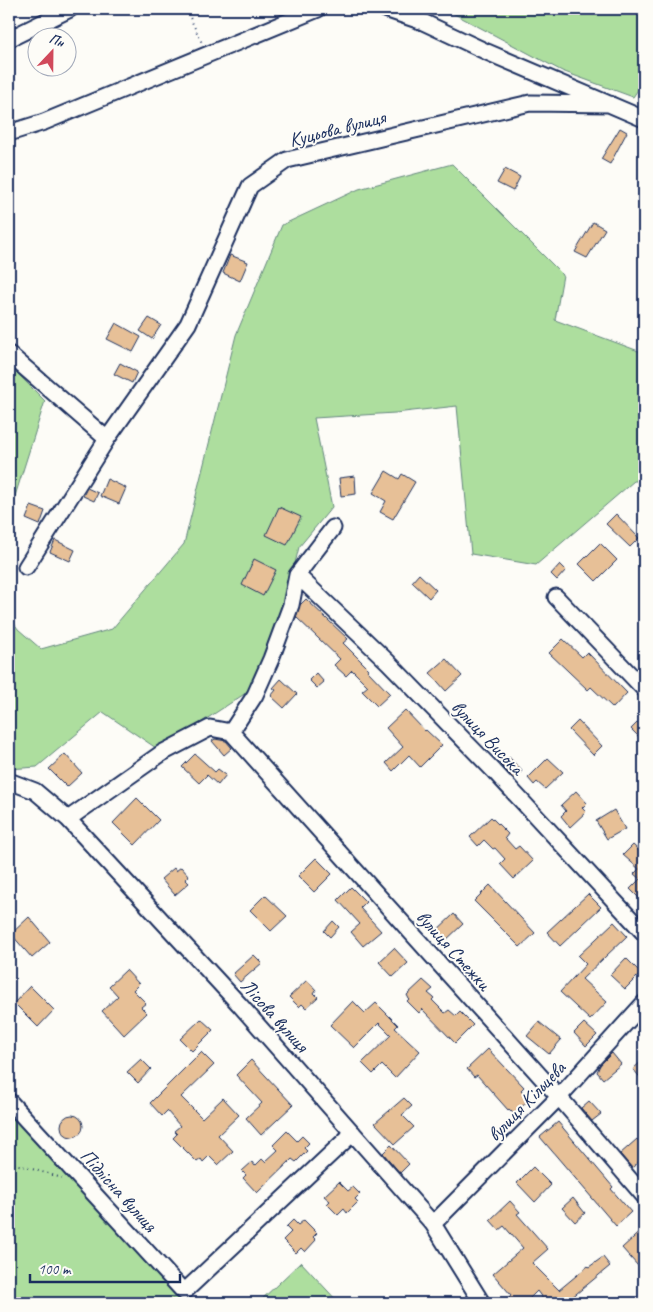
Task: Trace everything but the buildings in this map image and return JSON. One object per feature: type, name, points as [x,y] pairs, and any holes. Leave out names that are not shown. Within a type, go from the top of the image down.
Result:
[{"type":"street","points":[[9,39],[70,9]]},
{"type":"street","points":[[9,133],[44,122],[318,9]]},
{"type":"street","points":[[385,9],[423,22],[644,119]]},
{"type":"street","name":"Куцьова вулиця","points":[[26,567],[106,439],[188,324],[250,186],[287,160],[530,103],[610,104]]},
{"type":"street","points":[[9,354],[106,439]]},
{"type":"street","points":[[68,819],[162,753],[210,728],[231,732],[255,695],[271,659],[291,605],[297,574],[333,528]]},
{"type":"street","name":"вулиця Висока","points":[[297,574],[388,662],[494,771],[644,933]]},
{"type":"street","points":[[556,597],[644,689]]},
{"type":"street","name":"вулиця Стежки","points":[[231,732],[560,1097],[644,1196]]},
{"type":"street","name":"Лісова вулиця","points":[[9,781],[35,791],[68,819],[239,1004],[433,1224],[482,1303]]},
{"type":"street","name":"вулиця Кільцева","points":[[433,1224],[560,1097],[644,1003]]},
{"type":"street","name":"Підлісна вулиця","points":[[9,1101],[184,1292],[353,1133]]},
{"type":"path","points":[[186,9],[207,54]]},
{"type":"path","points":[[9,1162],[64,1178],[79,1176]]},
{"type":"green space","points":[[445,9],[644,9],[644,81],[633,97],[562,71]]},
{"type":"green space","points":[[452,164],[563,275],[555,320],[644,353],[644,481],[634,481],[536,565],[471,554],[457,406],[395,413],[314,418],[332,507],[299,547],[279,629],[255,687],[159,750],[103,712],[37,767],[9,769],[9,616],[18,629],[41,649],[112,629],[184,544],[236,335],[282,225],[359,189]]},
{"type":"green space","points":[[9,365],[45,401],[9,515]]},
{"type":"green space","points":[[9,1109],[129,1239],[192,1303],[9,1303]]},
{"type":"green space","points":[[301,1262],[339,1303],[258,1303]]}]
